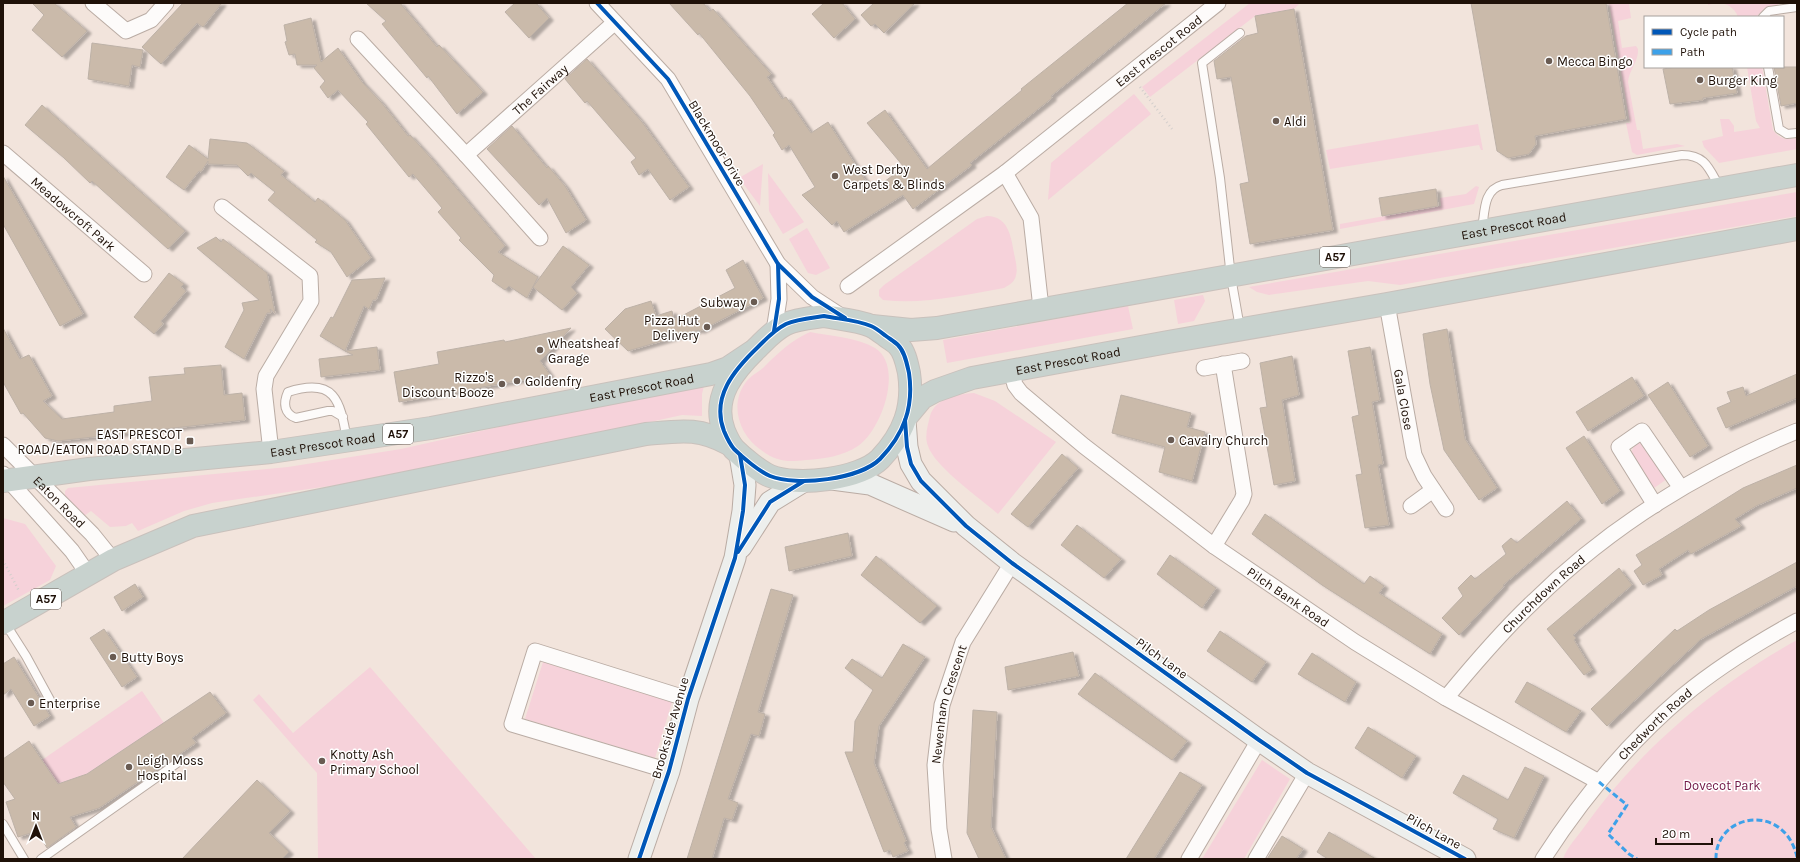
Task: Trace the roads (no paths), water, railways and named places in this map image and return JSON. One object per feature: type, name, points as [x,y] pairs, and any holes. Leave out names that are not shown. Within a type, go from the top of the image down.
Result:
[{"type":"highway","name":"East Prescot Road","points":[[872,326],[910,330],[937,328],[1041,308],[1231,277],[1482,230],[1797,175]]},
{"type":"highway","name":"East Prescot Road","points":[[906,418],[922,398],[934,391],[972,378],[1797,229]]},
{"type":"highway","name":"A57","points":[[4,623],[113,560],[193,526],[637,436],[675,431],[693,431],[712,435],[735,449],[770,476],[804,481],[828,478],[858,471],[870,466],[880,459],[900,431],[906,418],[911,401],[907,362],[899,346],[872,326],[824,316],[805,318],[786,324],[774,331],[737,369],[726,385],[720,402],[720,421],[735,449]]},
{"type":"highway","name":"East Prescot Road","points":[[5,479],[89,469],[271,452],[432,428],[684,381],[728,368],[752,352]]},
{"type":"street","points":[[93,3],[126,31],[150,20],[166,3]]},
{"type":"street","name":"Blackmoor Drive","points":[[597,3],[668,80],[778,264],[812,297],[849,321]]},
{"type":"street","name":"East Prescot Road","points":[[848,286],[1004,173],[1218,3]]},
{"type":"street","name":"The Fairway","points":[[466,154],[614,23]]},
{"type":"street","points":[[358,39],[466,154],[540,238]]},
{"type":"street","name":"Meadowcroft Park","points":[[3,153],[144,274]]},
{"type":"street","points":[[1004,173],[1031,218],[1041,308]]},
{"type":"street","points":[[222,207],[310,276],[311,301],[266,376],[264,389],[271,452]]},
{"type":"street","name":"Blackmoor Drive","points":[[774,331],[779,299],[778,264]]},
{"type":"street","name":"Gala Close","points":[[1387,304],[1414,456],[1424,476],[1446,509]]},
{"type":"street","points":[[1204,368],[1242,361]]},
{"type":"street","points":[[1214,546],[1242,500],[1244,494],[1223,364]]},
{"type":"street","name":"Pilch Bank Road","points":[[1011,370],[1015,385],[1021,393],[1084,446],[1214,546],[1355,642],[1446,698],[1599,782]]},
{"type":"street","name":"Pilch Lane","points":[[906,418],[907,447],[910,464],[921,481],[966,526],[1012,563],[1307,773],[1465,859]]},
{"type":"street","points":[[1655,505],[1619,447],[1642,431],[1681,488]]},
{"type":"street","name":"Churchdown Road","points":[[1446,698],[1482,655],[1534,600],[1574,564],[1681,488],[1744,454],[1797,431]]},
{"type":"street","name":"Eaton Road","points":[[3,445],[92,534],[113,560]]},
{"type":"street","name":"Brookside Avenue","points":[[639,859],[669,772],[688,699],[735,558],[743,511],[745,485],[735,449]]},
{"type":"street","name":"Pilch Lane","points":[[828,478],[870,484],[966,526]]},
{"type":"street","name":"Eaton Road","points":[[5,479],[72,551],[88,574]]},
{"type":"street","name":"Brookside Avenue","points":[[735,558],[770,502],[804,481]]},
{"type":"street","points":[[1411,506],[1433,490]]},
{"type":"street","name":"Newenham Crescent","points":[[944,859],[939,829],[935,764],[942,705],[963,642],[1012,563]]},
{"type":"street","name":"Chedworth Road","points":[[1542,859],[1599,782],[1631,747],[1683,696],[1751,648],[1797,621]]},
{"type":"street","name":"Brookside Avenue","points":[[669,772],[512,724],[535,651],[688,699]]},
{"type":"street","points":[[1189,859],[1259,740]]},
{"type":"street","points":[[1256,859],[1307,773]]},
{"type":"lane","points":[[1764,16],[1769,11],[1797,7]]},
{"type":"lane","points":[[1240,33],[1202,63],[1226,218],[1231,277],[1240,330]]},
{"type":"lane","points":[[1768,68],[1779,129],[1787,134],[1797,133]]},
{"type":"lane","points":[[1482,230],[1488,195],[1493,187],[1502,185],[1682,155],[1692,155],[1704,161],[1720,188]]},
{"type":"lane","points":[[343,417],[334,412],[296,418],[287,413],[285,399],[288,392],[300,388],[322,388],[335,396],[343,417],[348,441]]},
{"type":"lane","points":[[4,623],[26,656],[50,700]]},
{"type":"lane","points":[[41,859],[180,761]]},
{"type":"lane","points":[[3,824],[24,859]]},
{"type":"place","name":"Mecca Bingo","points":[[1549,61]]},
{"type":"place","name":"Burger King","points":[[1700,80]]},
{"type":"place","name":"Aldi","points":[[1276,121]]},
{"type":"place","name":"West Derby Carpets & Blinds","points":[[835,176]]},
{"type":"place","name":"Subway","points":[[754,302]]},
{"type":"place","name":"Pizza Hut Delivery","points":[[707,327]]},
{"type":"place","name":"Wheatsheaf Garage","points":[[540,350]]},
{"type":"place","name":"Goldenfry","points":[[517,381]]},
{"type":"place","name":"Rizzo's Discount Booze","points":[[502,384]]},
{"type":"place","name":"Cavalry Church","points":[[1171,440]]},
{"type":"place","name":"EAST PRESCOT ROAD/EATON ROAD STAND B","points":[[190,441]]},
{"type":"place","name":"Butty Boys","points":[[113,657]]},
{"type":"place","name":"Enterprise","points":[[31,703]]},
{"type":"place","name":"Knotty Ash Primary School","points":[[322,761]]},
{"type":"place","name":"Leigh Moss Hospital","points":[[129,767]]},
{"type":"park label","name":"Dovecot Park","points":[[1722,785]]}]
